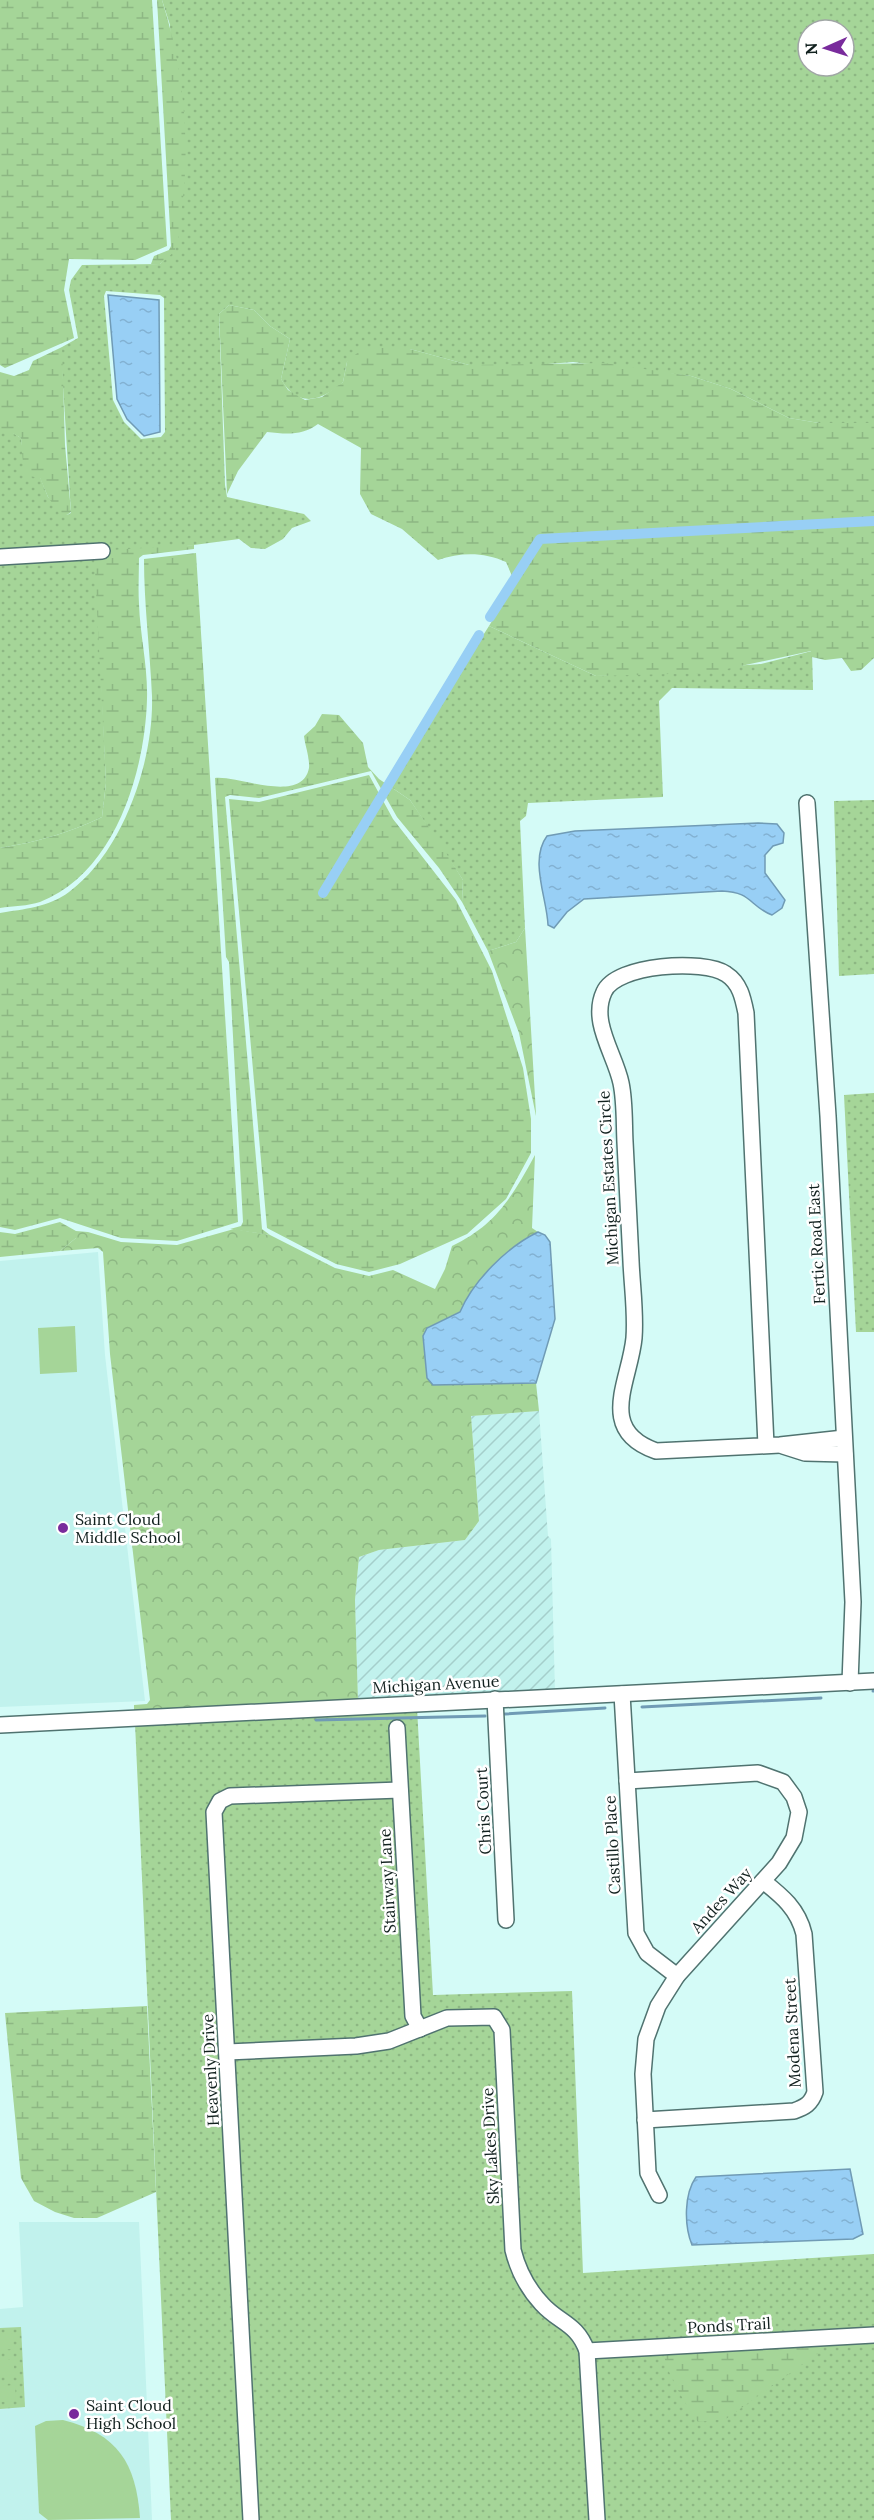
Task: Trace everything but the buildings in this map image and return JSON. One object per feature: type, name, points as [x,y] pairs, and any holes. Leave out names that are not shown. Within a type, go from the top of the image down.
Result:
[{"type":"street","points":[[0,557],[102,551]]},
{"type":"street","name":"Fertic Road East","points":[[807,803],[828,1116],[853,1602],[850,1683]]},
{"type":"street","name":"Michigan Estates Circle","points":[[773,1445],[746,1013],[741,990],[728,975],[717,969],[699,966],[636,970],[617,977],[604,990],[599,1009],[602,1029],[622,1086],[634,1334],[620,1407],[623,1422],[640,1445],[656,1450],[773,1445],[805,1453],[844,1446]]},
{"type":"street","name":"Michigan Avenue","points":[[0,1725],[874,1681]]},
{"type":"street","name":"Castillo Place","points":[[622,1694],[636,1933],[646,1953],[676,1976]]},
{"type":"street","name":"Chris Court","points":[[495,1699],[506,1920]]},
{"type":"street","name":"Stairway Lane","points":[[397,1728],[413,2016],[420,2029]]},
{"type":"street","name":"Andes Way","points":[[627,1780],[758,1773],[783,1782],[797,1806],[797,1828],[779,1863],[676,1976],[658,2006],[646,2039],[643,2074],[648,2173],[659,2195]]},
{"type":"street","name":"Heavenly Drive","points":[[251,2520],[214,1812],[220,1801],[230,1796],[400,1790]]},
{"type":"street","name":"Modena Street","points":[[645,2120],[794,2111],[806,2107],[813,2098],[815,2092],[804,1934],[800,1918],[786,1900],[763,1881]]},
{"type":"street","name":"Sky Lakes Drive","points":[[227,2052],[356,2046],[389,2041],[447,2018],[494,2017],[498,2021],[502,2030],[513,2250],[518,2268],[543,2306],[572,2326],[582,2337],[587,2351],[597,2520]]},
{"type":"street","name":"Ponds Trail","points":[[587,2351],[874,2335]]},
{"type":"shaded area","name":"Saint Cloud Middle School","points":[[98,1252],[105,1355],[145,1701],[0,1707],[0,1261]]},
{"type":"shaded area","points":[[539,1411],[548,1536],[551,1539],[555,1692],[358,1701],[355,1600],[359,1557],[379,1550],[465,1540],[479,1521],[471,1416]]},
{"type":"shaded area","name":"Saint Cloud High School","points":[[19,2222],[139,2222],[152,2520],[0,2520],[0,2309],[23,2307]]},
{"type":"green space","points":[[0,0],[152,0],[167,246],[135,260],[69,259],[64,290],[74,338],[5,368],[0,365]]},
{"type":"green space","points":[[157,0],[162,0],[170,26],[181,81],[185,165],[184,193],[176,248],[160,264],[151,264],[154,256],[169,250],[171,246]]},
{"type":"green space","points":[[162,0],[874,0],[874,423],[819,423],[789,418],[731,389],[691,376],[573,362],[523,366],[469,365],[410,349],[347,362],[343,382],[335,389],[318,397],[302,398],[294,395],[281,379],[290,339],[270,326],[254,310],[229,305],[219,314],[227,497],[304,514],[311,521],[292,528],[283,539],[265,549],[251,548],[239,539],[96,558],[106,783],[102,817],[52,836],[0,848],[0,433],[13,433],[21,438],[23,453],[40,477],[48,497],[67,515],[71,513],[62,347],[78,338],[69,290],[71,280],[82,265],[160,264],[176,248],[170,25]],"holes":[[[106,291],[160,295],[164,298],[165,432],[161,437],[141,439],[124,422],[113,400],[104,296]]]},
{"type":"green space","points":[[229,305],[254,310],[270,326],[290,339],[281,379],[288,390],[305,400],[322,397],[343,382],[347,362],[364,347],[410,349],[469,365],[604,363],[691,376],[731,389],[789,418],[819,423],[874,423],[874,658],[861,670],[851,671],[842,658],[825,660],[812,657],[811,651],[708,673],[596,676],[489,626],[515,583],[506,562],[489,556],[472,554],[438,560],[402,529],[371,514],[360,494],[361,448],[318,424],[300,432],[287,434],[267,432],[238,471],[227,494],[219,314]]},
{"type":"green space","points":[[62,347],[65,445],[71,512],[67,515],[59,513],[48,497],[40,478],[24,475],[21,438],[12,433],[0,433],[0,372],[14,376],[29,370],[33,361]]},
{"type":"green space","points":[[194,545],[194,549],[143,555],[139,558],[139,604],[147,699],[140,757],[121,817],[106,844],[88,868],[66,888],[40,902],[0,908],[0,848],[52,836],[102,817],[106,783],[94,551]]},
{"type":"green space","points":[[196,553],[238,1222],[177,1241],[121,1238],[60,1218],[15,1230],[0,1227],[0,913],[45,904],[69,892],[88,875],[120,830],[141,776],[151,721],[152,696],[144,559]]},
{"type":"green space","points":[[489,626],[596,676],[761,664],[812,651],[813,690],[672,688],[659,701],[663,797],[528,803],[526,816],[520,821],[525,928],[516,942],[488,951],[462,902],[463,880],[410,800],[388,785]]},
{"type":"green space","points":[[322,714],[339,715],[363,743],[368,767],[379,779],[410,800],[463,880],[462,902],[439,868],[397,817],[371,771],[259,798],[230,795],[225,797],[262,1229],[270,1235],[230,1229],[241,1226],[243,1222],[229,962],[226,957],[215,778],[268,786],[294,785],[304,779],[309,768],[304,736],[315,726]]},
{"type":"green space","points":[[369,775],[393,819],[456,900],[492,971],[523,1068],[531,1119],[531,1153],[506,1199],[467,1234],[400,1264],[369,1272],[336,1264],[267,1228],[229,799],[259,802]]},
{"type":"green space","points":[[874,800],[874,974],[839,976],[834,801]]},
{"type":"green space","points":[[525,928],[536,1116],[519,1033],[488,951],[516,942]]},
{"type":"green space","points":[[874,1093],[874,1332],[856,1332],[844,1095]]},
{"type":"green space","points":[[535,1155],[532,1228],[538,1232],[515,1246],[492,1266],[473,1289],[460,1312],[427,1328],[423,1336],[427,1378],[433,1385],[536,1383],[539,1411],[471,1416],[479,1521],[465,1540],[379,1550],[359,1557],[355,1600],[358,1701],[134,1711],[134,1705],[147,1704],[150,1700],[110,1354],[103,1252],[98,1248],[60,1251],[76,1238],[76,1231],[88,1232],[121,1242],[177,1245],[234,1229],[270,1235],[335,1268],[369,1276],[393,1270],[435,1289],[445,1269],[452,1246],[492,1219],[519,1184]]},
{"type":"green space","points":[[60,1222],[76,1231],[76,1238],[60,1251],[0,1257],[0,1232],[15,1234]]},
{"type":"green space","points":[[75,1326],[77,1372],[40,1374],[38,1328]]},
{"type":"green space","points":[[417,1708],[433,1995],[572,1991],[583,2273],[874,2254],[874,2520],[171,2520],[135,1723]]},
{"type":"green space","points":[[147,2006],[156,2192],[97,2218],[74,2218],[55,2212],[34,2201],[21,2178],[5,2013]]},
{"type":"green space","points":[[21,2327],[25,2407],[0,2409],[0,2328]]},
{"type":"green space","points":[[826,2331],[824,2346],[817,2354],[726,2419],[698,2422],[671,2377],[663,2348],[671,2338]]},
{"type":"green space","points":[[13,2333],[13,2349],[0,2350],[0,2334]]},
{"type":"green space","points":[[0,2360],[14,2360],[14,2376],[0,2376]]},
{"type":"green space","points":[[15,2385],[16,2401],[0,2402],[0,2386]]},
{"type":"green space","points":[[63,2420],[98,2433],[121,2454],[134,2481],[140,2518],[48,2520],[39,2513],[35,2426],[46,2421]]},
{"type":"water","points":[[108,295],[159,300],[160,432],[144,436],[127,419],[117,399]]},
{"type":"water","points":[[777,824],[784,833],[783,843],[773,846],[765,855],[765,873],[785,900],[782,908],[772,915],[739,894],[722,891],[584,899],[567,912],[554,928],[548,925],[539,868],[539,856],[547,836],[575,831]]},
{"type":"water","points":[[538,1232],[545,1235],[550,1242],[555,1319],[536,1383],[433,1385],[427,1378],[423,1336],[427,1328],[460,1312],[473,1289],[492,1266],[515,1246]]},
{"type":"water","points":[[850,2169],[863,2234],[853,2239],[692,2245],[686,2210],[689,2192],[696,2177]]},
{"type":"waterway","points":[[490,617],[540,539],[874,521]]},
{"type":"waterway","points":[[323,893],[479,635]]},
{"type":"waterway","points":[[642,1707],[821,1698]]},
{"type":"waterway","points":[[505,1714],[605,1708]]},
{"type":"waterway","points":[[316,1720],[485,1716]]},
{"type":"place","name":"Saint Cloud Middle School","points":[[63,1528]]},
{"type":"place","name":"Saint Cloud High School","points":[[74,2414]]}]
